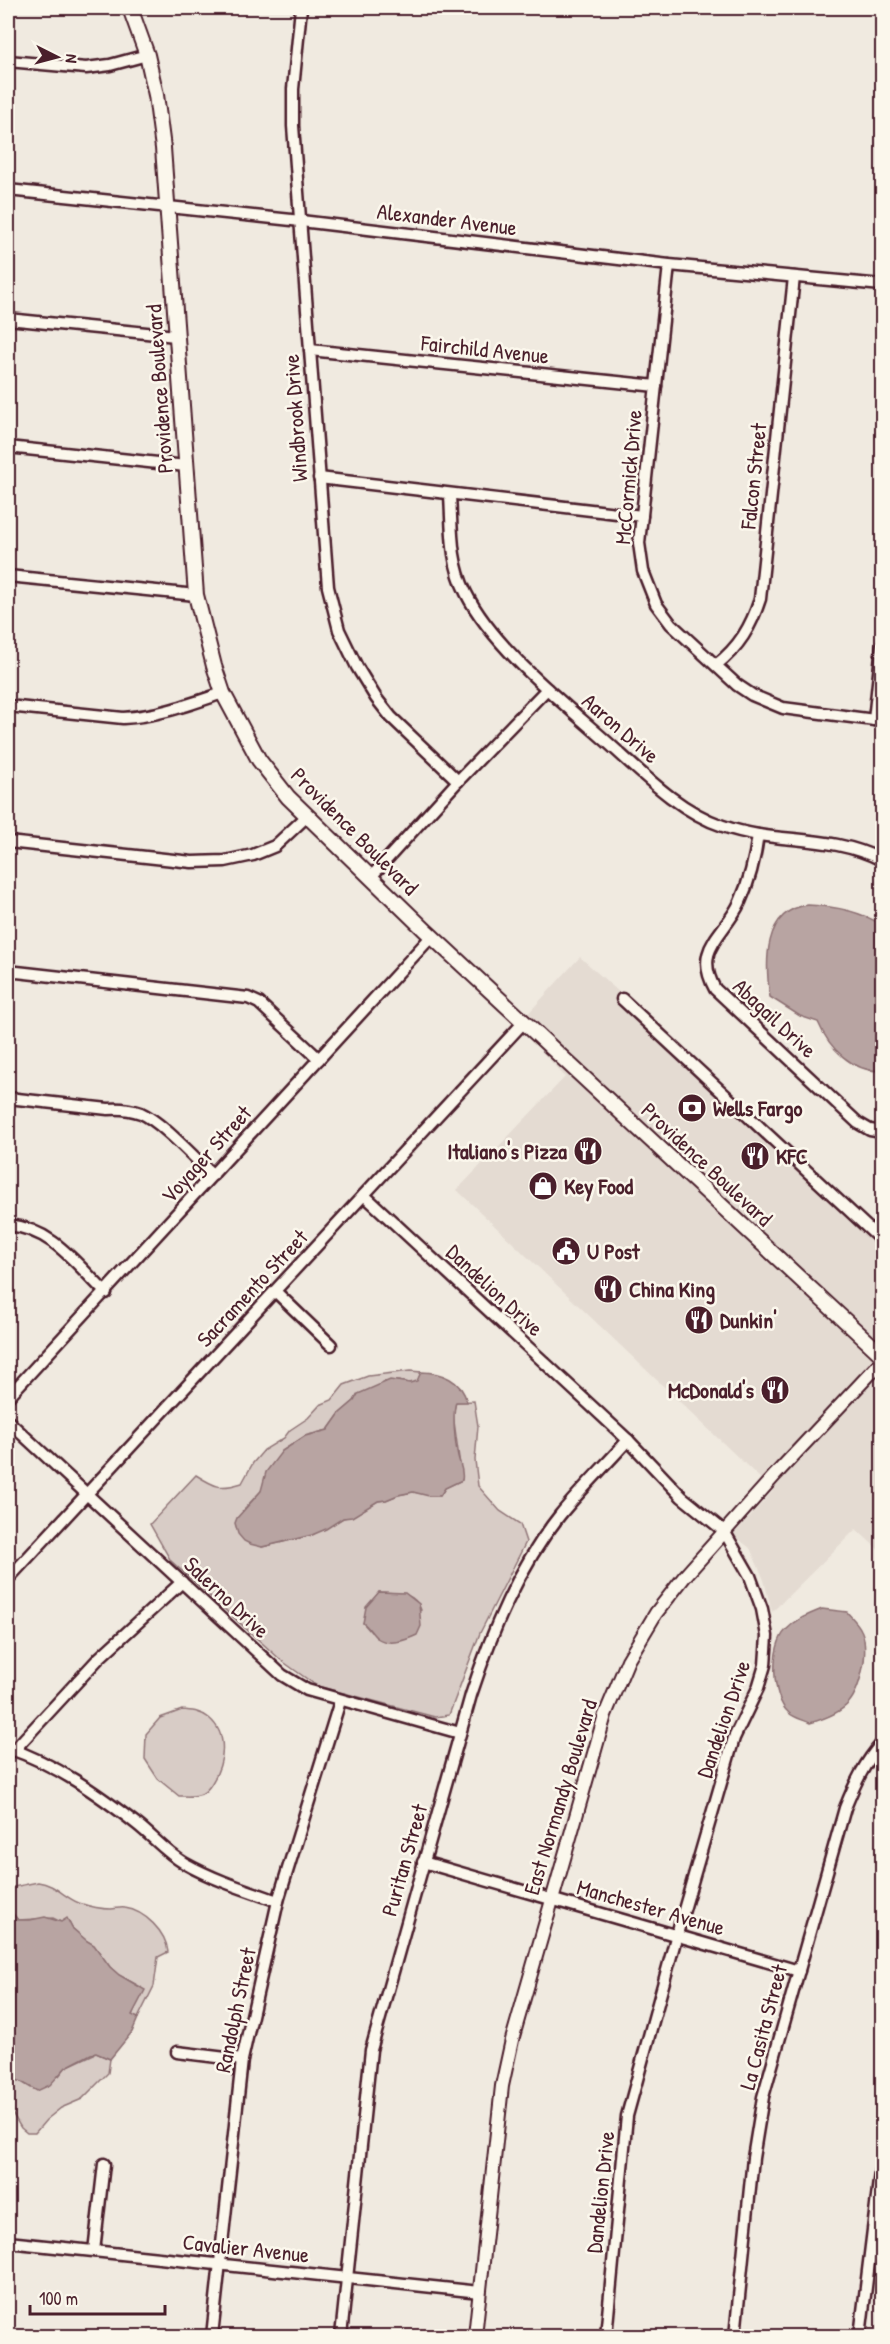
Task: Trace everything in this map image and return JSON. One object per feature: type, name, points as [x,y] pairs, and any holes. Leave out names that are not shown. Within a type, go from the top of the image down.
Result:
[{"type":"main road","name":"Providence Boulevard","points":[[130,8],[147,55],[156,95],[168,207],[196,595],[223,693],[259,760],[306,817],[431,937],[882,1355]]},
{"type":"street","name":"Windbrook Drive","points":[[301,8],[293,89],[293,126],[328,587],[339,630],[357,667],[376,698],[391,717],[458,781]]},
{"type":"street","points":[[8,61],[86,68],[110,65],[147,55]]},
{"type":"street","name":"Alexander Avenue","points":[[8,190],[301,221],[669,265],[882,285]]},
{"type":"street","name":"McCormick Drive","points":[[669,265],[639,543],[649,591],[671,624],[752,695],[783,708],[878,721]]},
{"type":"street","name":"Falcon Street","points":[[716,665],[745,635],[753,621],[760,599],[794,277]]},
{"type":"street","points":[[8,318],[176,336]]},
{"type":"street","name":"Fairchild Avenue","points":[[310,350],[656,386]]},
{"type":"street","points":[[8,447],[186,466]]},
{"type":"street","points":[[319,478],[642,516]]},
{"type":"street","name":"Aaron Drive","points":[[450,495],[453,554],[465,590],[491,631],[547,689],[659,787],[697,814],[722,826],[758,835],[834,843],[871,854],[882,860]]},
{"type":"street","points":[[8,576],[196,595]]},
{"type":"street","points":[[878,721],[882,645]]},
{"type":"street","points":[[370,878],[458,781],[547,689]]},
{"type":"street","points":[[8,706],[132,718],[166,712],[223,693]]},
{"type":"street","points":[[8,842],[192,862],[225,861],[253,855],[275,846],[306,817]]},
{"type":"street","name":"Abagail Drive","points":[[758,835],[751,876],[743,896],[739,905],[714,938],[709,950],[706,962],[709,978],[715,989],[858,1123],[870,1130],[882,1132]]},
{"type":"street","name":"Voyager Street","points":[[8,1397],[431,937]]},
{"type":"street","points":[[8,970],[248,998],[259,1003],[319,1059]]},
{"type":"street","points":[[622,999],[882,1241]]},
{"type":"street","name":"Sacramento Street","points":[[8,1579],[524,1022]]},
{"type":"street","points":[[8,1098],[108,1109],[124,1108],[141,1113],[153,1120],[213,1175]]},
{"type":"street","name":"Dandelion Drive","points":[[364,1195],[628,1440],[682,1497],[724,1531],[750,1576],[762,1609],[767,1636],[765,1665],[758,1688],[734,1738],[627,2116],[606,2337]]},
{"type":"street","points":[[8,1225],[25,1226],[53,1240],[106,1293]]},
{"type":"street","points":[[276,1292],[331,1345]]},
{"type":"street","name":"East Normandy Boulevard","points":[[475,2337],[502,2086],[512,2040],[551,1899],[605,1715],[628,1660],[656,1613],[724,1531],[882,1361]]},
{"type":"street","name":"Salerno Drive","points":[[8,1421],[282,1675],[307,1690],[340,1701],[460,1733]]},
{"type":"street","name":"Puritan Street","points":[[341,2337],[371,2050],[460,1733],[486,1650],[510,1594],[540,1544],[561,1515],[628,1440]]},
{"type":"street","points":[[182,1582],[99,1658],[11,1749],[65,1773],[137,1824],[182,1862],[228,1885],[278,1901]]},
{"type":"street","name":"Randolph Street","points":[[212,2337],[242,2060],[278,1901],[340,1701]]},
{"type":"street","name":"La Casita Street","points":[[735,2337],[753,2158],[763,2097],[846,1808],[857,1779],[870,1757],[882,1743]]},
{"type":"street","name":"Manchester Avenue","points":[[423,1862],[799,1971]]},
{"type":"street","points":[[177,2052],[242,2060]]},
{"type":"street","points":[[860,2337],[882,2156]]},
{"type":"street","points":[[94,2251],[104,2164]]},
{"type":"street","name":"Cavalier Avenue","points":[[8,2242],[480,2292]]},
{"type":"shaded area","points":[[808,905],[846,910],[882,925],[882,1071],[851,1063],[828,1041],[818,1022],[800,1016],[770,997],[768,954],[775,927],[782,917],[793,909]]},
{"type":"shaded area","points":[[580,957],[621,994],[615,999],[882,1248],[882,1348],[525,1017]]},
{"type":"shaded area","points":[[524,1029],[878,1358],[763,1481],[457,1190],[565,1077],[523,1031]]},
{"type":"shaded area","points":[[882,1368],[882,1553],[856,1529],[772,1612],[764,1580],[750,1548],[733,1535],[773,1491],[770,1488]]},
{"type":"shaded area","points":[[410,1371],[421,1372],[418,1381],[383,1382],[377,1387],[358,1394],[328,1430],[305,1436],[282,1451],[261,1491],[246,1507],[262,1547],[312,1535],[378,1501],[398,1495],[413,1492],[440,1496],[445,1488],[462,1480],[453,1414],[456,1402],[474,1401],[478,1426],[475,1460],[478,1486],[500,1511],[520,1524],[526,1542],[480,1633],[449,1715],[435,1717],[317,1686],[282,1661],[171,1561],[150,1524],[196,1475],[223,1487],[242,1483],[253,1463],[264,1450],[284,1438],[290,1430],[308,1418],[320,1405],[332,1400],[344,1385],[368,1376]],"holes":[[[379,1592],[409,1596],[414,1599],[421,1610],[371,1632],[363,1623]]]},
{"type":"shaded area","points":[[421,1372],[450,1379],[461,1388],[464,1394],[467,1402],[456,1402],[454,1414],[454,1429],[462,1480],[445,1488],[440,1496],[413,1492],[378,1501],[352,1517],[343,1518],[312,1535],[262,1547],[244,1541],[238,1534],[235,1523],[237,1518],[261,1491],[266,1472],[282,1451],[305,1436],[328,1430],[358,1394],[390,1380],[410,1383],[417,1381]]},
{"type":"shaded area","points":[[379,1592],[405,1593],[419,1604],[421,1626],[417,1635],[402,1641],[386,1642],[377,1638],[363,1623],[366,1607]]},
{"type":"shaded area","points":[[822,1609],[847,1612],[856,1623],[864,1637],[864,1662],[858,1686],[849,1703],[833,1714],[810,1723],[791,1715],[783,1706],[776,1684],[775,1659],[777,1648],[786,1630],[798,1620]]},
{"type":"shaded area","points":[[182,1710],[199,1713],[209,1718],[220,1733],[222,1741],[222,1758],[211,1785],[194,1796],[179,1796],[158,1779],[145,1759],[146,1734],[160,1718]]},
{"type":"shaded area","points":[[38,1882],[49,1885],[83,1904],[133,1910],[147,1918],[159,1930],[168,1952],[158,1957],[154,1986],[138,2018],[132,2016],[141,1987],[119,1975],[110,1967],[94,1945],[72,1928],[67,1919],[61,1922],[53,1918],[18,1920],[8,1908],[8,1888]]},
{"type":"shaded area","points":[[8,1908],[18,1920],[45,1917],[61,1922],[67,1918],[72,1928],[94,1945],[110,1967],[145,1990],[132,2015],[138,2018],[132,2032],[110,2059],[96,2053],[91,2054],[66,2067],[50,2085],[37,2091],[20,2081],[8,2079]]},
{"type":"shaded area","points":[[96,2053],[110,2059],[108,2073],[82,2099],[61,2108],[35,2133],[27,2133],[21,2128],[8,2106],[8,2079],[20,2081],[31,2088],[59,2076],[66,2067]]},
{"type":"place","name":"Wells Fargo","points":[[692,1108]]},
{"type":"place","name":"Italiano's Pizza","points":[[588,1151]]},
{"type":"place","name":"KFC","points":[[755,1156]]},
{"type":"place","name":"Key Food","points":[[543,1186]]},
{"type":"place","name":"U Post","points":[[566,1251]]},
{"type":"place","name":"China King","points":[[608,1289]]},
{"type":"place","name":"Dunkin'","points":[[699,1320]]},
{"type":"place","name":"McDonald's","points":[[775,1390]]}]
